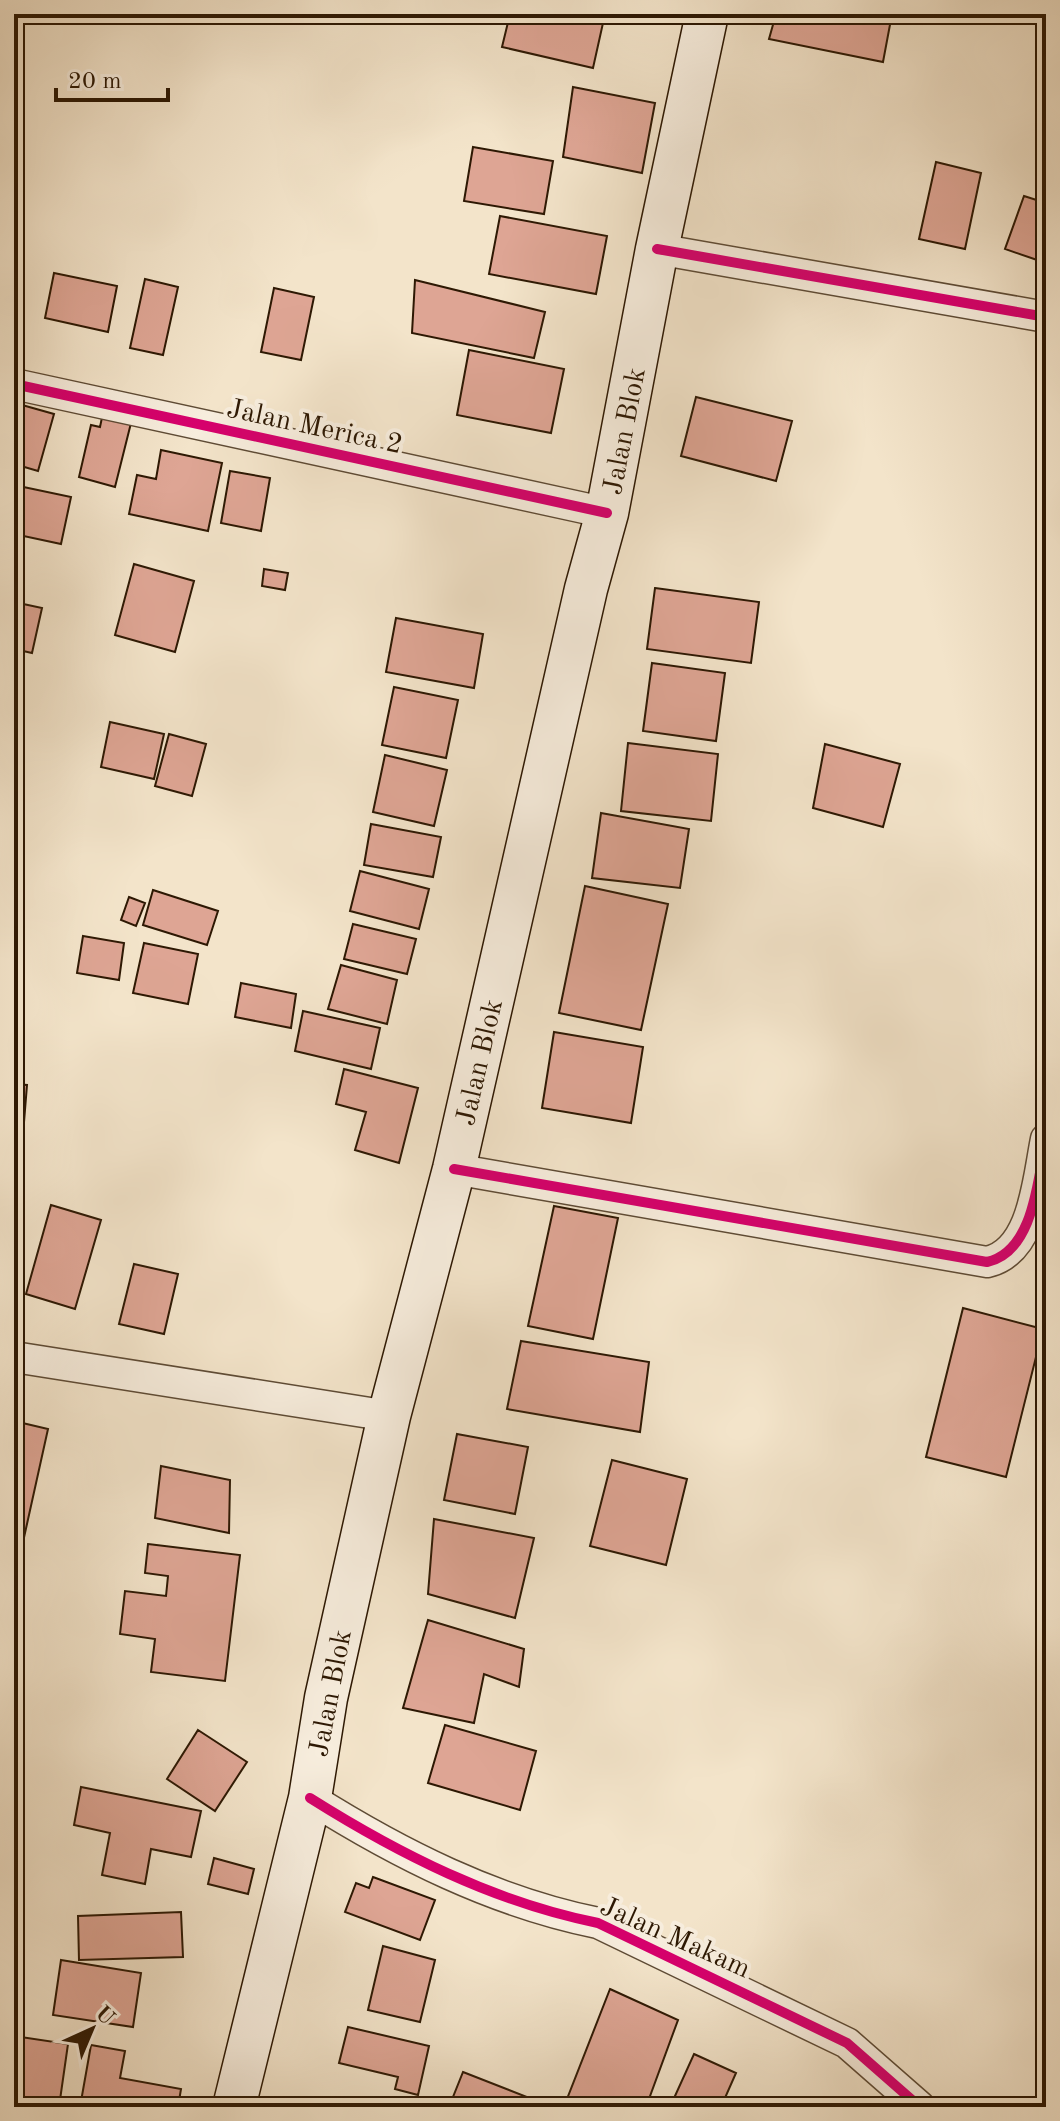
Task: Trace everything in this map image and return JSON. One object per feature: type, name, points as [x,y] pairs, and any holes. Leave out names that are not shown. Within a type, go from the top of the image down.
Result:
[{"type":"main road","name":"Jalan Blok","points":[[234,2107],[310,1798],[326,1698],[389,1416],[454,1169],[586,589],[607,513],[657,249],[707,14]]},
{"type":"street","points":[[657,249],[1046,317]]},
{"type":"street","name":"Jalan Merica 2","points":[[14,384],[607,513]]},
{"type":"street","points":[[454,1169],[987,1262],[1000,1260],[1039,1210],[1046,1139]]},
{"type":"street","points":[[14,1357],[389,1416]]},
{"type":"street","name":"Jalan Makam","points":[[310,1798],[374,1838],[443,1873],[560,1915],[598,1923],[847,2043],[920,2107]]},
{"type":"building","points":[[510,14],[605,14],[593,68],[502,47]]},
{"type":"building","points":[[776,14],[892,14],[883,62],[769,39]]},
{"type":"building","points":[[573,87],[655,103],[642,173],[563,157]]},
{"type":"building","points":[[473,147],[553,161],[544,214],[464,201]]},
{"type":"building","points":[[936,162],[981,173],[965,249],[919,239]]},
{"type":"building","points":[[1024,196],[1046,203],[1046,263],[1005,249]]},
{"type":"building","points":[[500,216],[607,236],[596,294],[489,274]]},
{"type":"building","points":[[54,273],[117,286],[108,332],[45,318]]},
{"type":"building","points":[[145,279],[178,287],[163,355],[130,348]]},
{"type":"building","points":[[415,280],[545,312],[534,358],[412,333]]},
{"type":"building","points":[[274,288],[314,297],[301,360],[261,352]]},
{"type":"building","points":[[469,350],[564,369],[551,433],[457,415]]},
{"type":"building","points":[[696,397],[792,421],[776,481],[681,456]]},
{"type":"building","points":[[15,403],[54,414],[38,471],[14,464]]},
{"type":"building","points":[[104,408],[133,415],[115,487],[79,477],[91,425],[100,427]]},
{"type":"building","points":[[161,450],[222,463],[208,531],[129,514],[137,475],[156,479]]},
{"type":"building","points":[[230,471],[270,478],[261,531],[221,523]]},
{"type":"building","points":[[14,485],[71,497],[61,544],[14,534]]},
{"type":"building","points":[[134,564],[194,581],[175,652],[115,635]]},
{"type":"building","points":[[264,569],[288,573],[285,590],[262,586]]},
{"type":"building","points":[[655,588],[759,602],[751,663],[647,649]]},
{"type":"building","points":[[14,602],[42,608],[32,653],[14,649]]},
{"type":"building","points":[[396,618],[483,634],[474,688],[386,672]]},
{"type":"building","points":[[652,663],[725,673],[716,741],[643,731]]},
{"type":"building","points":[[394,687],[458,700],[446,758],[382,745]]},
{"type":"building","points":[[110,722],[164,734],[154,779],[101,767]]},
{"type":"building","points":[[169,734],[206,744],[192,796],[155,786]]},
{"type":"building","points":[[628,743],[718,754],[711,821],[621,811]]},
{"type":"building","points":[[825,744],[900,764],[883,827],[813,808]]},
{"type":"building","points":[[385,755],[447,770],[434,826],[373,812]]},
{"type":"building","points":[[601,813],[689,829],[680,888],[592,878]]},
{"type":"building","points":[[371,824],[441,837],[433,877],[364,865]]},
{"type":"building","points":[[360,871],[429,889],[419,929],[350,911]]},
{"type":"building","points":[[585,886],[668,904],[641,1030],[559,1013]]},
{"type":"building","points":[[153,890],[218,911],[207,945],[143,925]]},
{"type":"building","points":[[129,897],[145,903],[136,926],[121,920]]},
{"type":"building","points":[[353,924],[416,939],[407,974],[344,959]]},
{"type":"building","points":[[83,936],[124,943],[119,980],[77,973]]},
{"type":"building","points":[[144,943],[198,954],[188,1004],[133,993]]},
{"type":"building","points":[[341,965],[397,980],[387,1024],[328,1009]]},
{"type":"building","points":[[241,983],[296,994],[291,1028],[235,1017]]},
{"type":"building","points":[[303,1011],[380,1028],[371,1069],[295,1051]]},
{"type":"building","points":[[554,1032],[643,1047],[631,1123],[542,1108]]},
{"type":"building","points":[[344,1069],[418,1088],[399,1163],[355,1150],[366,1112],[336,1104]]},
{"type":"building","points":[[14,1084],[27,1085],[22,1147],[14,1143]]},
{"type":"building","points":[[51,1205],[101,1220],[75,1309],[26,1294]]},
{"type":"building","points":[[554,1206],[618,1218],[593,1339],[528,1326]]},
{"type":"building","points":[[14,1230],[22,1231],[15,1289],[14,1289]]},
{"type":"building","points":[[134,1264],[178,1274],[164,1334],[119,1324]]},
{"type":"building","points":[[963,1308],[1043,1329],[1006,1477],[926,1457]]},
{"type":"building","points":[[521,1341],[649,1362],[640,1432],[507,1409]]},
{"type":"building","points":[[14,1421],[48,1429],[23,1542],[14,1540]]},
{"type":"building","points":[[457,1434],[528,1447],[515,1514],[444,1500]]},
{"type":"building","points":[[612,1460],[687,1479],[666,1565],[590,1546]]},
{"type":"building","points":[[161,1466],[230,1480],[229,1533],[155,1518]]},
{"type":"building","points":[[434,1519],[534,1538],[515,1618],[428,1594]]},
{"type":"building","points":[[148,1544],[240,1555],[225,1681],[151,1672],[155,1639],[120,1634],[125,1591],[166,1596],[168,1576],[145,1573]]},
{"type":"building","points":[[428,1620],[524,1649],[519,1687],[484,1674],[474,1723],[403,1708]]},
{"type":"building","points":[[445,1725],[536,1751],[520,1810],[428,1783]]},
{"type":"building","points":[[198,1730],[247,1762],[215,1811],[167,1779]]},
{"type":"building","points":[[81,1787],[201,1811],[191,1857],[151,1849],[145,1884],[102,1875],[110,1833],[74,1825]]},
{"type":"building","points":[[214,1858],[254,1869],[248,1894],[208,1884]]},
{"type":"building","points":[[373,1877],[435,1900],[420,1940],[345,1912],[356,1883],[369,1888]]},
{"type":"building","points":[[181,1912],[183,1957],[79,1960],[78,1916]]},
{"type":"building","points":[[383,1946],[435,1960],[420,2022],[368,2010]]},
{"type":"building","points":[[61,1960],[141,1973],[133,2027],[53,2015]]},
{"type":"building","points":[[610,1989],[678,2020],[646,2107],[589,2107],[567,2099]]},
{"type":"building","points":[[348,2027],[429,2046],[418,2095],[395,2089],[398,2077],[339,2063]]},
{"type":"building","points":[[14,2036],[68,2044],[59,2107],[14,2107]]},
{"type":"building","points":[[91,2045],[125,2051],[120,2078],[181,2089],[178,2107],[80,2107]]},
{"type":"building","points":[[694,2054],[736,2073],[721,2107],[670,2107]]},
{"type":"building","points":[[463,2072],[550,2106],[449,2107]]},
{"type":"cycle path","points":[[657,249],[1046,317]]},
{"type":"cycle path","points":[[14,384],[607,513]]},
{"type":"cycle path","points":[[454,1169],[987,1262],[1003,1255],[1015,1244],[1024,1229],[1036,1192],[1046,1139]]},
{"type":"cycle path","points":[[310,1798],[448,1874],[522,1902],[598,1923],[847,2043],[920,2107]]}]
